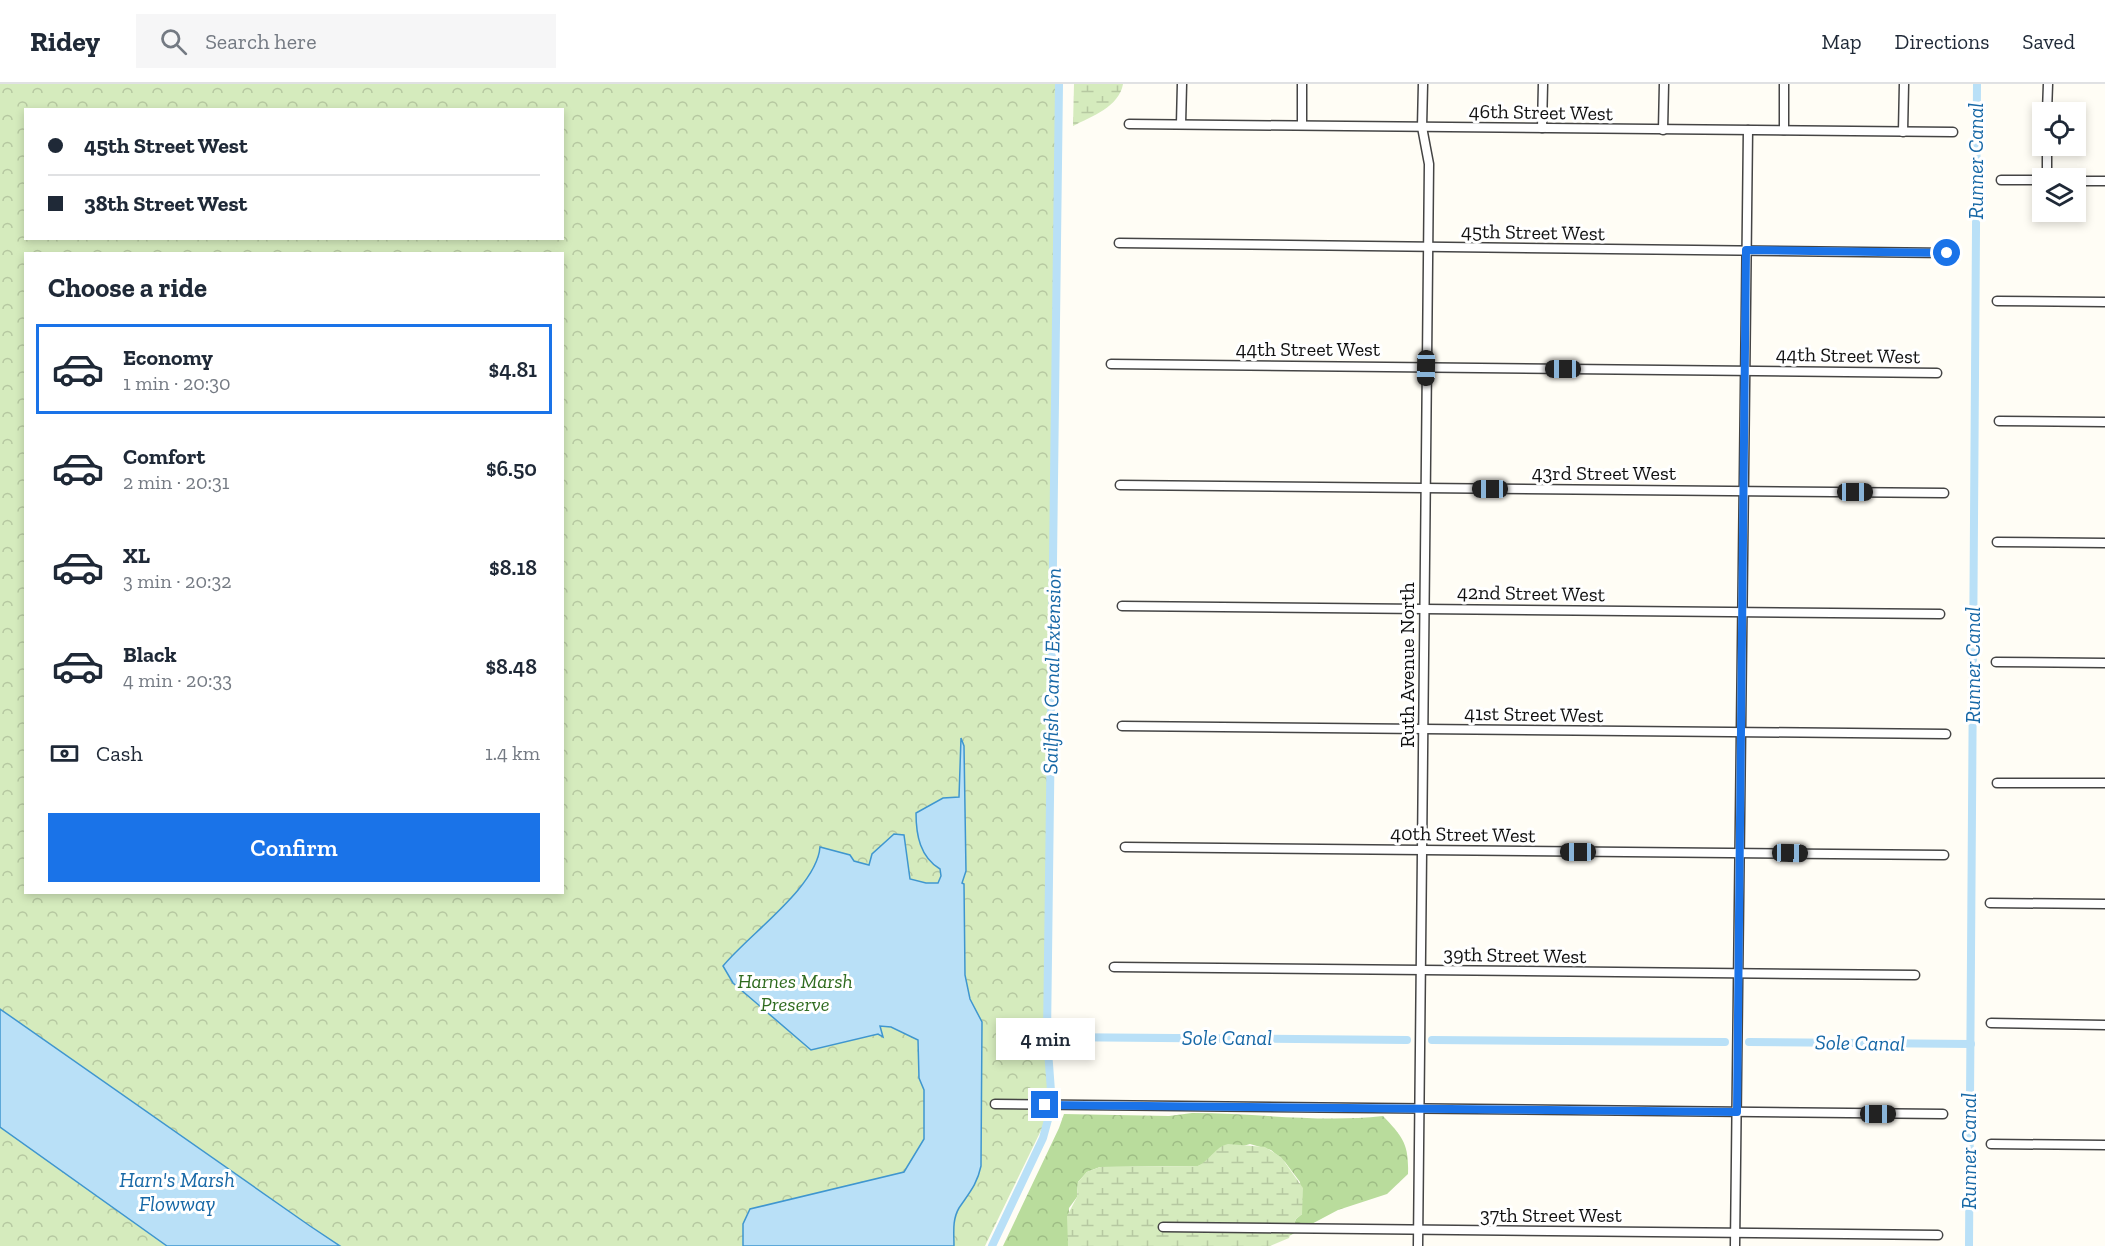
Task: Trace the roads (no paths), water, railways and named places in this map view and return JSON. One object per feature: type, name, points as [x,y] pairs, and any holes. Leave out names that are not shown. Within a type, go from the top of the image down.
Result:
[{"type":"street","points":[[1181,124],[1182,84]]},
{"type":"street","points":[[1302,84],[1302,125]]},
{"type":"street","name":"Ruth Avenue North","points":[[1418,1246],[1429,164],[1422,127],[1423,84]]},
{"type":"street","points":[[1542,128],[1543,84]]},
{"type":"street","points":[[1663,130],[1664,84]]},
{"type":"street","points":[[1784,84],[1784,130]]},
{"type":"street","points":[[1903,132],[1905,84]]},
{"type":"street","points":[[2047,102],[2048,84]]},
{"type":"street","name":"46th Street West","points":[[1129,124],[1953,132]]},
{"type":"street","points":[[1735,1246],[1748,130]]},
{"type":"street","points":[[2001,180],[2032,179]]},
{"type":"street","points":[[2086,181],[2105,181]]},
{"type":"street","name":"45th Street West","points":[[1119,243],[1947,253]]},
{"type":"street","points":[[1997,301],[2105,302]]},
{"type":"street","name":"44th Street West","points":[[1111,364],[1937,373]]},
{"type":"street","points":[[1999,421],[2105,422]]},
{"type":"street","name":"43rd Street West","points":[[1120,484],[1944,493]]},
{"type":"street","points":[[1997,542],[2105,543]]},
{"type":"street","name":"42nd Street West","points":[[1122,606],[1940,614]]},
{"type":"street","points":[[1996,662],[2105,663]]},
{"type":"street","name":"41st Street West","points":[[1122,726],[1947,734]]},
{"type":"street","points":[[1997,783],[2105,783]]},
{"type":"street","name":"40th Street West","points":[[1125,847],[1944,855]]},
{"type":"street","points":[[1990,903],[2105,904]]},
{"type":"street","name":"39th Street West","points":[[1114,967],[1916,975]]},
{"type":"street","points":[[1990,1023],[2105,1025]]},
{"type":"street","points":[[995,1104],[1943,1114]]},
{"type":"street","points":[[1991,1144],[2105,1145]]},
{"type":"street","name":"37th Street West","points":[[1163,1227],[1938,1235]]},
{"type":"water","points":[[961,738],[964,746],[966,871],[962,883],[964,884],[965,975],[970,999],[982,1022],[981,1166],[975,1184],[955,1217],[954,1246],[743,1246],[743,1224],[750,1209],[904,1172],[924,1139],[924,1090],[919,1078],[918,1040],[891,1027],[880,1026],[883,1037],[878,1034],[811,1050],[733,983],[723,966],[795,894],[816,862],[820,847],[850,855],[854,861],[869,865],[872,854],[894,834],[904,835],[910,879],[938,883],[941,876],[940,869],[928,858],[920,845],[916,813],[943,798],[959,797]]},
{"type":"water","name":"Harn's Marsh Flowway","points":[[0,1009],[340,1246],[167,1246],[0,1127]]},
{"type":"waterway","name":"Sailfish Canal Extension","points":[[992,1246],[1043,1138],[1049,1116],[1051,1091],[1047,1037],[1059,84]]},
{"type":"waterway","name":"Runner Canal","points":[[1969,1246],[1977,84]]},
{"type":"waterway","name":"Sole Canal","points":[[1047,1037],[1407,1040]]},
{"type":"waterway","name":"Sole Canal","points":[[1432,1040],[1725,1042]]},
{"type":"waterway","name":"Sole Canal","points":[[1749,1042],[1971,1044]]},
{"type":"park label","name":"Harnes Marsh Preserve","points":[[795,992]]}]
